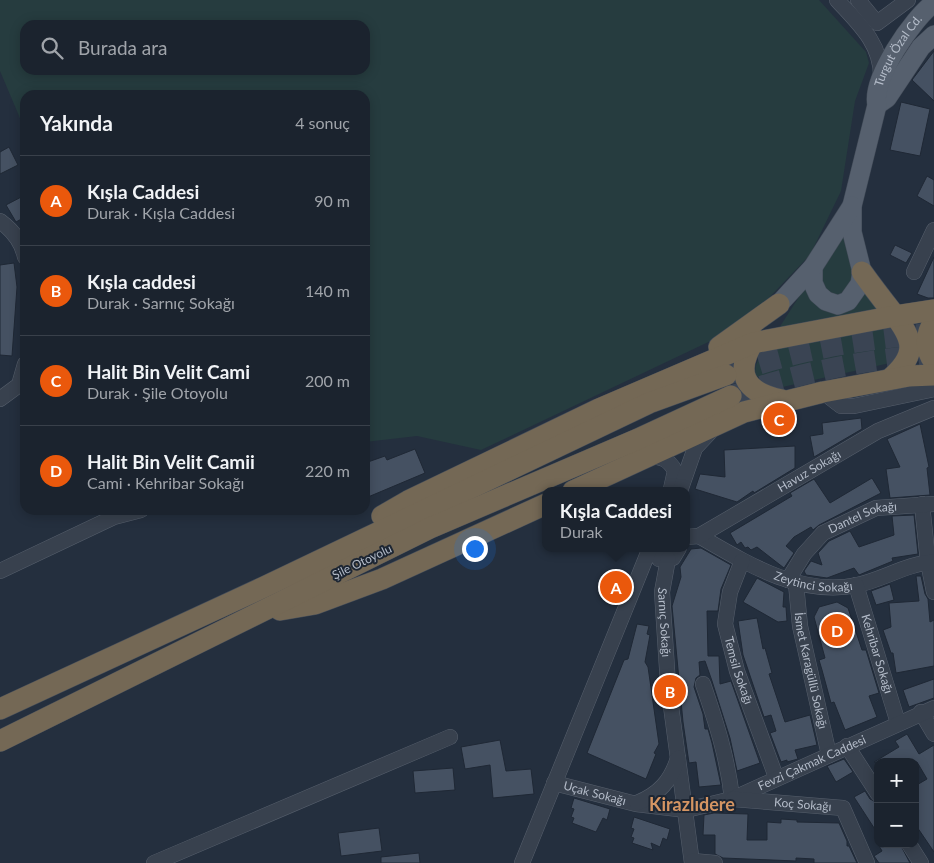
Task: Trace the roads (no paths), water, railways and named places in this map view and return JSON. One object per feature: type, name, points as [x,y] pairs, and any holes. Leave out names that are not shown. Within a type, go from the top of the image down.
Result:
[{"type":"highway","points":[[862,272],[876,283],[912,304],[934,309]]},
{"type":"highway","points":[[862,272],[907,331],[910,352],[905,364],[890,379]]},
{"type":"highway","points":[[779,304],[753,343],[743,362],[743,374],[746,380],[761,394],[782,400]]},
{"type":"highway","points":[[665,380],[729,341],[779,304]]},
{"type":"highway","points":[[264,587],[408,501],[599,409],[753,343],[934,309]]},
{"type":"highway","points":[[934,322],[929,329],[927,344],[934,362]]},
{"type":"highway","name":"Şile Otoyolu","points":[[0,709],[264,587],[649,402],[726,375]]},
{"type":"highway","points":[[581,487],[744,412],[782,400],[823,392],[890,379],[934,375]]},
{"type":"highway","name":"Şile Otoyolu","points":[[0,741],[430,528],[638,439],[732,396]]},
{"type":"highway","points":[[260,612],[315,604],[391,575],[542,506]]},
{"type":"main road","name":"Turgut Özal Cd.","points":[[852,206],[877,105],[875,96],[881,76],[923,12],[934,3]]},
{"type":"main road","name":"Turgut Özal Cd.","points":[[877,105],[887,98],[921,47],[934,35]]},
{"type":"main road","points":[[779,304],[813,267],[852,206]]},
{"type":"main road","points":[[813,267],[813,283],[818,294],[826,301],[838,305],[848,301],[856,292],[862,272],[852,232],[852,206]]},
{"type":"street","points":[[837,0],[873,41],[881,66],[881,76]]},
{"type":"street","points":[[858,0],[878,23],[908,0]]},
{"type":"street","points":[[873,41],[888,45],[901,43]]},
{"type":"street","points":[[0,222],[10,229],[20,244]]},
{"type":"street","points":[[914,272],[932,240]]},
{"type":"street","points":[[0,399],[19,385],[20,382]]},
{"type":"street","points":[[823,392],[841,406],[854,406],[934,389]]},
{"type":"street","name":"Havuz Sokağı","points":[[693,536],[878,431],[934,408]]},
{"type":"street","points":[[681,487],[695,448],[722,423]]},
{"type":"street","points":[[648,455],[661,456],[671,463],[675,471],[671,487]]},
{"type":"street","points":[[928,504],[934,592]]},
{"type":"street","name":"Dantel Sokağı","points":[[792,582],[804,554],[823,533],[876,508],[928,504]]},
{"type":"street","points":[[0,571],[122,515]]},
{"type":"street","name":"Zeytinci Sokağı","points":[[693,536],[742,561],[792,582],[818,587],[856,586],[931,562]]},
{"type":"street","points":[[522,863],[598,672],[648,552]]},
{"type":"street","points":[[654,552],[659,558],[668,559],[676,555],[677,552]]},
{"type":"street","name":"Sarnıç Sokağı","points":[[668,559],[662,592],[668,684],[692,862]]},
{"type":"street","name":"Temsil Sokağı","points":[[742,561],[730,592],[725,624],[737,671],[776,777]]},
{"type":"street","name":"İsmet Karagüllü Sokağı","points":[[792,582],[829,754]]},
{"type":"street","points":[[634,590],[648,584],[662,592]]},
{"type":"street","name":"Kehribar Sokağı","points":[[856,586],[898,722]]},
{"type":"street","points":[[703,684],[719,729],[729,771],[732,799]]},
{"type":"street","points":[[928,710],[934,734]]},
{"type":"street","name":"Fevzi Çakmak Caddesi","points":[[686,810],[732,799],[776,777],[928,710]]},
{"type":"street","points":[[154,863],[450,738]]},
{"type":"street","points":[[847,746],[874,788]]},
{"type":"street","name":"Uçak Sokağı","points":[[636,804],[652,797],[667,783],[674,771],[678,756]]},
{"type":"street","name":"Uçak Sokağı","points":[[554,782],[636,804],[686,810]]},
{"type":"street","name":"Koç Sokağı","points":[[732,799],[843,808],[867,863]]},
{"type":"street","points":[[912,848],[921,863]]},
{"type":"street","points":[[692,862],[715,863]]},
{"type":"tunnel","points":[[729,374],[777,359],[825,348],[924,334]]},
{"type":"tunnel","points":[[731,396],[779,381],[826,370],[874,361],[924,355]]},
{"type":"place","name":"Halit Bin Velit Cami","points":[[779,419]]},
{"type":"place","name":"Kışla Caddesi","points":[[616,587]]},
{"type":"place","name":"Halit Bin Velit Camii","points":[[837,630]]},
{"type":"place","name":"Kışla caddesi","points":[[670,691]]},
{"type":"district","name":"Kirazlıdere","points":[[692,805]]}]
